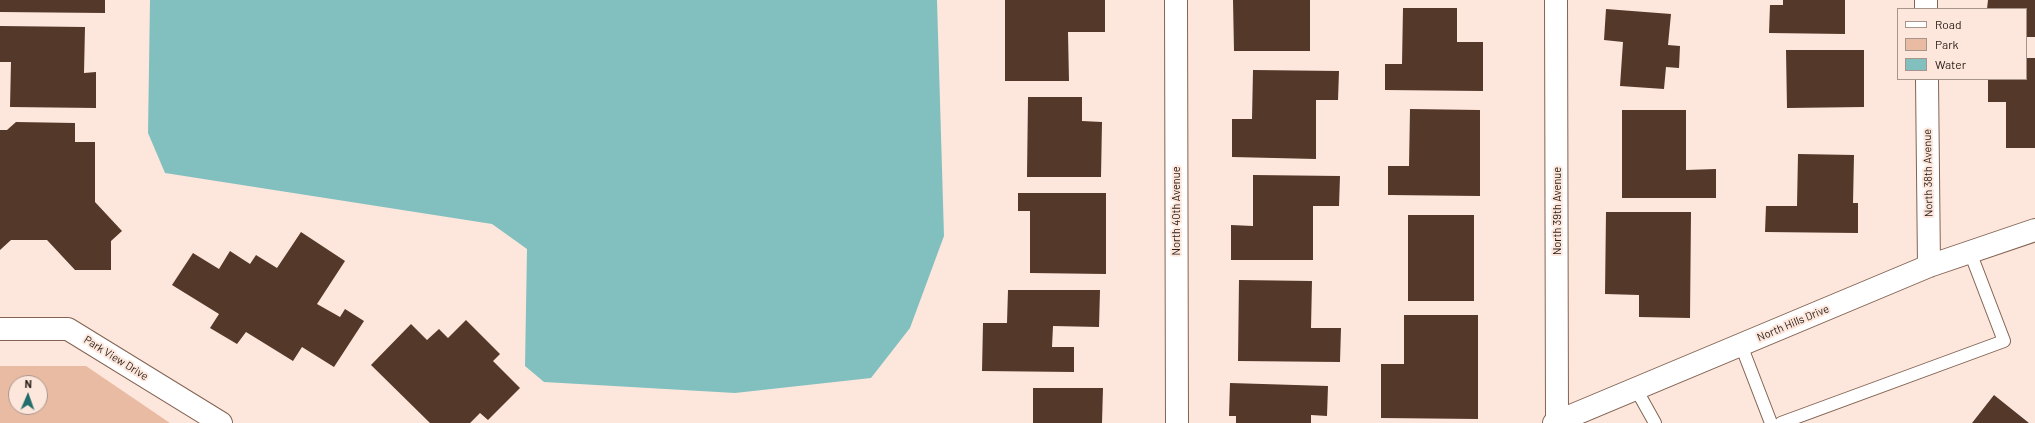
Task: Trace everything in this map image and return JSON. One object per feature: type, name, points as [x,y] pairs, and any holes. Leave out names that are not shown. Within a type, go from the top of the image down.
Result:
[{"type":"street","name":"North 40th Avenue","points":[[1176,0],[1177,423]]},
{"type":"street","name":"North 39th Avenue","points":[[1556,0],[1556,423]]},
{"type":"street","name":"North 38th Avenue","points":[[1927,80],[1929,266]]},
{"type":"street","name":"North Hills Drive","points":[[1556,423],[1929,266],[2035,230]]},
{"type":"street","name":"Park View Drive","points":[[0,329],[68,329],[221,423]]},
{"type":"lane","points":[[1781,423],[2004,341],[1970,252]]},
{"type":"lane","points":[[1741,345],[1771,423]]},
{"type":"lane","points":[[1636,389],[1655,423]]},
{"type":"green space","points":[[0,366],[86,366],[170,423],[0,423]]},
{"type":"water","points":[[150,0],[937,0],[944,236],[910,328],[871,378],[735,393],[544,382],[525,366],[527,249],[492,224],[165,173],[148,133]]},
{"type":"building","points":[[0,0],[105,0],[105,13],[0,12]]},
{"type":"building","points":[[1005,0],[1105,0],[1105,32],[1068,32],[1069,81],[1005,81]]},
{"type":"building","points":[[1233,0],[1310,0],[1310,51],[1234,51]]},
{"type":"building","points":[[1783,0],[1845,0],[1845,34],[1769,33],[1770,5],[1783,5]]},
{"type":"building","points":[[1988,0],[2035,0],[2035,37],[2027,37],[2027,8],[1987,8]]},
{"type":"building","points":[[1403,8],[1457,8],[1457,42],[1483,42],[1483,91],[1385,90],[1385,64],[1402,64]]},
{"type":"building","points":[[1606,9],[1671,14],[1668,45],[1680,46],[1679,68],[1666,67],[1664,89],[1620,86],[1623,42],[1604,40]]},
{"type":"building","points":[[0,26],[85,27],[84,73],[96,72],[96,108],[10,107],[11,62],[0,62]]},
{"type":"building","points":[[1786,50],[1864,50],[1864,107],[1787,108]]},
{"type":"building","points":[[2027,58],[2035,58],[2035,148],[2006,148],[2006,102],[1988,102],[1988,80],[2027,80]]},
{"type":"building","points":[[1253,70],[1339,71],[1338,100],[1316,100],[1316,159],[1232,157],[1232,119],[1252,119]]},
{"type":"building","points":[[1028,97],[1082,97],[1082,121],[1102,122],[1101,177],[1027,177]]},
{"type":"building","points":[[1410,109],[1480,110],[1480,196],[1388,195],[1388,166],[1409,166]]},
{"type":"building","points":[[1622,110],[1686,110],[1686,170],[1716,169],[1716,198],[1622,198]]},
{"type":"building","points":[[16,122],[75,123],[75,142],[95,142],[95,202],[122,231],[111,241],[111,270],[75,270],[47,240],[11,240],[0,250],[0,130],[7,130]]},
{"type":"building","points":[[1798,154],[1854,155],[1853,203],[1858,203],[1858,233],[1765,232],[1766,206],[1797,206]]},
{"type":"building","points":[[1253,175],[1340,176],[1339,206],[1313,206],[1313,260],[1231,260],[1231,225],[1253,226]]},
{"type":"building","points":[[1018,193],[1106,193],[1106,274],[1030,273],[1030,211],[1018,211]]},
{"type":"building","points":[[1606,212],[1691,212],[1690,318],[1639,317],[1639,295],[1605,294]]},
{"type":"building","points":[[1408,215],[1474,215],[1474,301],[1408,301]]},
{"type":"building","points":[[301,232],[345,261],[317,304],[340,317],[345,309],[364,321],[334,367],[302,347],[293,361],[246,332],[237,344],[210,328],[219,314],[172,285],[193,253],[219,269],[230,251],[250,264],[256,255],[277,268]]},
{"type":"building","points":[[1239,280],[1312,281],[1311,328],[1341,328],[1340,362],[1238,361]]},
{"type":"building","points":[[1008,290],[1100,290],[1099,327],[1053,326],[1052,347],[1074,347],[1074,372],[982,371],[983,323],[1007,323]]},
{"type":"building","points":[[1404,315],[1478,315],[1478,419],[1381,418],[1381,364],[1404,364]]},
{"type":"building","points":[[466,320],[500,354],[493,361],[520,388],[488,420],[480,413],[470,423],[430,423],[371,365],[411,324],[427,340],[439,329],[448,338]]},
{"type":"building","points":[[1230,383],[1328,386],[1327,416],[1311,415],[1311,423],[1236,423],[1236,416],[1229,416]]},
{"type":"building","points":[[1033,388],[1103,388],[1102,423],[1033,423]]},
{"type":"building","points":[[1994,395],[2029,423],[1972,423]]}]
